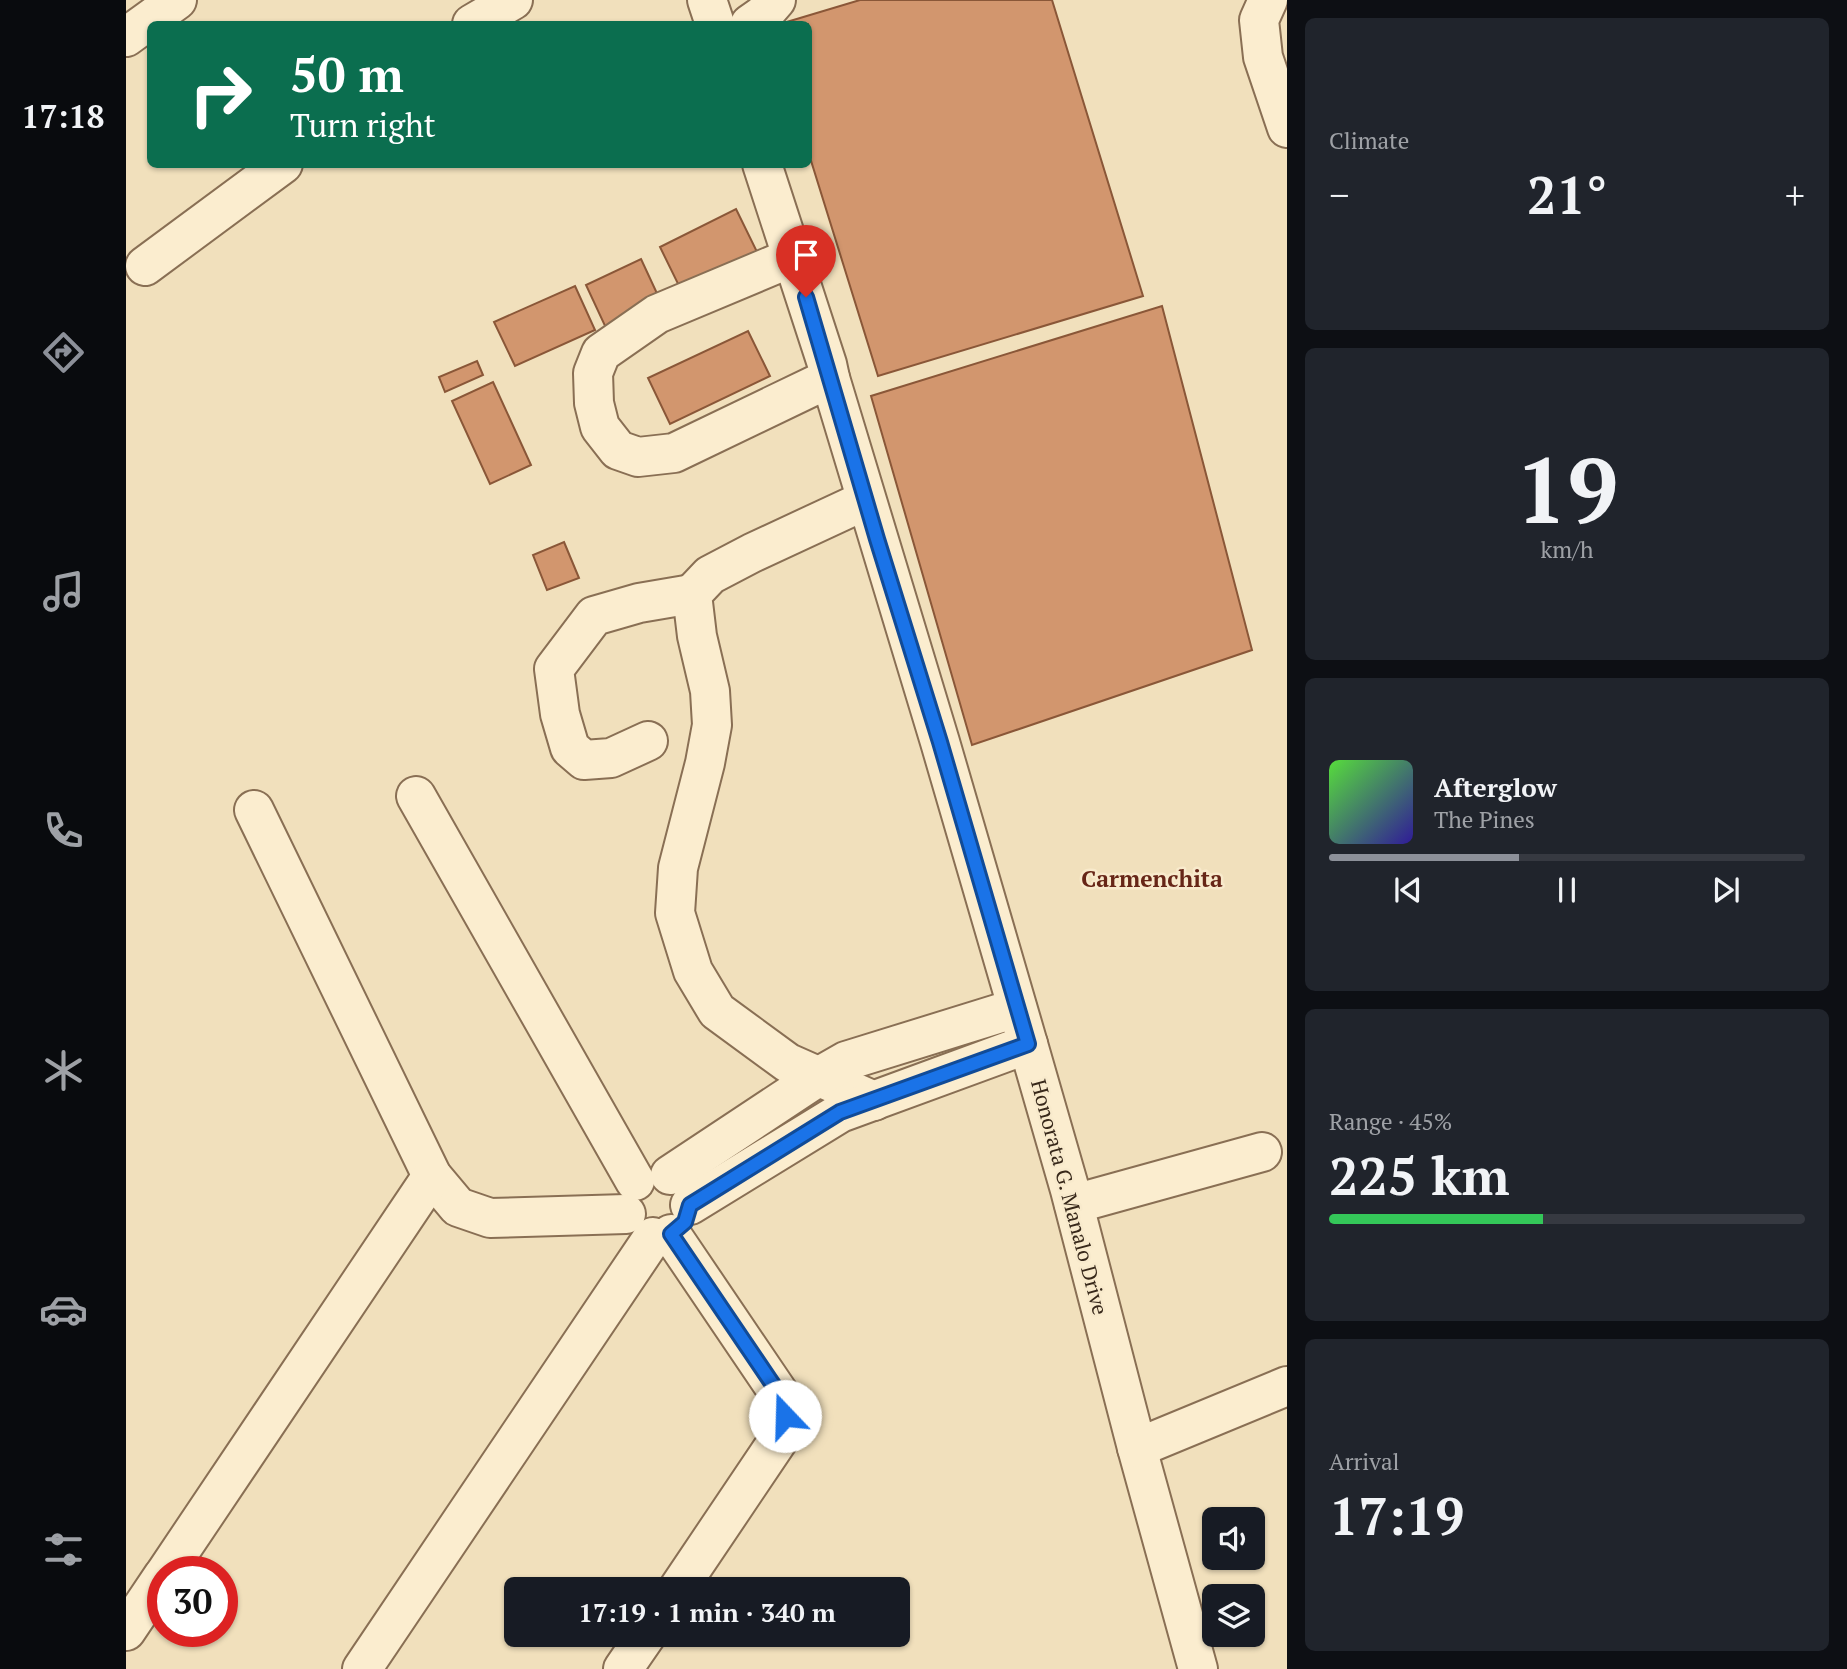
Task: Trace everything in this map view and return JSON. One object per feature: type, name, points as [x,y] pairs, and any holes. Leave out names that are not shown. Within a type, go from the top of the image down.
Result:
[{"type":"street","points":[[148,21],[177,0]]},
{"type":"street","points":[[477,21],[513,0]]},
{"type":"street","points":[[708,0],[714,21]]},
{"type":"street","points":[[754,21],[776,0]]},
{"type":"street","points":[[1268,0],[1259,20],[1263,57],[1287,128]]},
{"type":"street","points":[[1274,0],[1287,7]]},
{"type":"street","points":[[126,37],[147,22]]},
{"type":"street","points":[[145,266],[278,168]]},
{"type":"street","name":"Honorata G. Manalo Drive","points":[[763,168],[827,364],[1028,1044],[1198,1669]]},
{"type":"street","points":[[793,257],[657,314],[601,353],[593,373],[594,403],[600,427],[618,450],[638,457],[674,453],[830,378]]},
{"type":"street","points":[[648,741],[611,758],[584,760],[570,748],[560,714],[554,669],[594,616],[639,603],[692,594],[710,576],[752,553],[866,500]]},
{"type":"street","points":[[692,594],[697,636],[710,691],[712,725],[678,868],[676,913],[693,971],[717,1011],[788,1063],[874,1101]]},
{"type":"street","points":[[416,796],[657,1208],[780,1395],[785,1416],[781,1436],[686,1577]]},
{"type":"street","points":[[254,810],[432,1176],[458,1207],[490,1218],[657,1208],[840,1112],[1028,1044]]},
{"type":"street","points":[[362,1669],[657,1208],[818,1077],[846,1061],[1017,1008]]},
{"type":"street","points":[[1073,1204],[1262,1152]]},
{"type":"street","points":[[177,1556],[432,1176]]},
{"type":"street","points":[[1137,1448],[1287,1386]]},
{"type":"street","points":[[126,1631],[147,1600]]},
{"type":"street","points":[[623,1669],[638,1647]]},
{"type":"building","points":[[860,0],[1052,0],[1143,296],[878,376],[812,164],[812,21],[790,21]]},
{"type":"building","points":[[736,209],[759,256],[683,294],[660,247]]},
{"type":"building","points":[[641,259],[661,302],[606,328],[586,285]]},
{"type":"building","points":[[575,286],[595,330],[515,366],[494,322]]},
{"type":"building","points":[[1162,306],[1252,650],[972,745],[871,396]]},
{"type":"building","points":[[748,331],[770,376],[670,424],[648,378]]},
{"type":"building","points":[[477,361],[483,375],[445,392],[439,377]]},
{"type":"building","points":[[493,382],[531,465],[490,484],[452,401]]},
{"type":"building","points":[[564,542],[579,578],[547,590],[533,555]]},
{"type":"district","name":"Carmenchita","points":[[1152,878]]},
{"type":"route","points":[[785,1416],[780,1395],[671,1234],[685,1222],[690,1205],[840,1112],[1028,1044],[806,297]]}]
